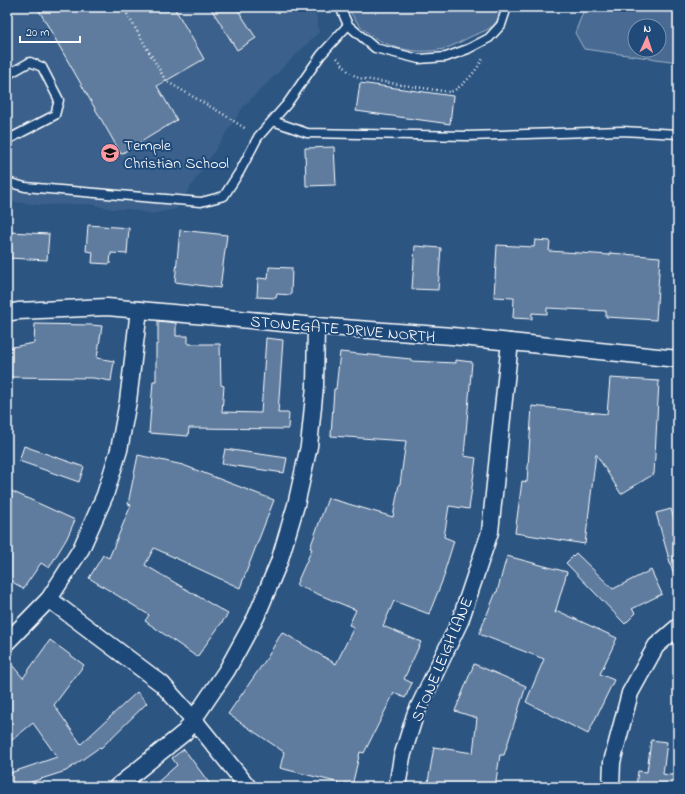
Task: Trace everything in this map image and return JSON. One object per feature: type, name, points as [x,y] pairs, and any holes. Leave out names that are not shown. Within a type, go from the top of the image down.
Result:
[{"type":"street","name":"STONEGATE DRIVE NORTH","points":[[7,313],[18,311],[107,307],[510,342],[678,359]]},
{"type":"street","points":[[7,642],[49,599],[81,549],[105,495],[116,458],[128,401],[139,310]]},
{"type":"street","points":[[117,787],[185,732],[227,670],[256,617],[281,555],[296,505],[309,446],[315,386],[316,326]]},
{"type":"street","name":"STONE LEIGH LANE","points":[[397,787],[402,757],[415,715],[460,621],[490,532],[510,342]]},
{"type":"street","points":[[49,599],[162,684],[194,720],[248,787]]},
{"type":"street","points":[[611,787],[612,762],[630,694],[656,646],[678,627]]},
{"type":"lane","points":[[340,7],[348,25],[375,48],[419,59],[446,56],[468,49],[488,38],[500,25],[507,7]]},
{"type":"lane","points":[[7,182],[25,187],[201,202],[224,196],[240,171],[258,137],[287,104],[309,71],[327,48],[348,25]]},
{"type":"lane","points":[[7,140],[55,114],[59,100],[42,67],[30,62],[8,74]]},
{"type":"lane","points":[[273,120],[306,133],[468,136],[622,131],[678,134]]},
{"type":"path","points":[[123,7],[166,81],[258,137]]},
{"type":"path","points":[[327,48],[348,71],[358,78],[454,92],[479,66],[488,38]]},
{"type":"shaded area","name":"Temple Christian School","points":[[7,7],[315,7],[319,32],[244,106],[176,209],[152,214],[128,209],[112,209],[90,204],[41,205],[7,201]]},
{"type":"shaded area","points":[[348,7],[502,7],[497,21],[488,29],[447,48],[439,50],[412,51],[386,44],[374,37],[363,29],[354,19]]},
{"type":"shaded area","points":[[585,7],[678,7],[678,62],[649,58],[667,58],[667,18],[627,18],[627,55],[584,49],[575,33]]},
{"type":"building","points":[[37,7],[174,7],[204,59],[157,86],[177,120],[121,154]]},
{"type":"building","points":[[210,7],[236,7],[256,38],[237,50]]},
{"type":"building","points":[[360,83],[453,96],[450,124],[356,111]]},
{"type":"building","points":[[334,147],[336,185],[306,186],[305,148]]},
{"type":"building","points":[[88,225],[129,228],[127,254],[111,253],[110,264],[92,263],[93,252],[86,251]]},
{"type":"building","points":[[180,230],[227,235],[220,288],[175,282]]},
{"type":"building","points":[[10,232],[49,234],[47,260],[8,258]]},
{"type":"building","points":[[535,240],[550,241],[549,251],[610,255],[610,253],[660,257],[656,320],[606,317],[606,311],[547,308],[547,314],[532,313],[532,319],[513,318],[514,298],[494,297],[497,245],[534,247]]},
{"type":"building","points":[[415,246],[441,248],[438,290],[412,289]]},
{"type":"building","points":[[269,267],[292,268],[291,295],[277,294],[276,298],[257,297],[258,278],[268,279]]},
{"type":"building","points":[[158,321],[176,323],[176,336],[188,336],[188,344],[220,344],[221,385],[224,386],[222,412],[261,413],[266,338],[283,340],[278,413],[289,413],[288,429],[189,428],[188,436],[149,433],[153,381],[156,381],[156,344],[158,344]]},
{"type":"building","points":[[35,324],[102,326],[97,358],[114,361],[111,381],[93,378],[7,377],[7,348],[34,343]]},
{"type":"building","points":[[340,352],[411,359],[411,361],[456,363],[456,360],[472,362],[464,456],[476,458],[469,509],[449,506],[444,537],[454,541],[444,573],[445,574],[429,614],[394,601],[383,626],[421,642],[404,679],[412,683],[405,698],[394,693],[364,753],[360,752],[352,786],[280,768],[284,752],[228,714],[267,658],[282,632],[336,664],[354,627],[349,625],[356,610],[296,585],[312,549],[310,548],[328,498],[393,517],[400,484],[406,441],[331,436],[334,389],[336,389]]},
{"type":"building","points":[[610,378],[659,381],[654,474],[621,494],[596,454],[585,544],[515,533],[522,481],[527,482],[532,406],[607,414]]},
{"type":"building","points":[[24,446],[84,467],[79,482],[19,461]]},
{"type":"building","points":[[225,449],[287,458],[284,473],[222,464]]},
{"type":"building","points":[[138,455],[183,465],[274,500],[240,588],[154,548],[145,565],[228,614],[197,657],[145,621],[149,615],[89,578],[103,555],[109,558],[131,505],[128,504]]},
{"type":"building","points":[[7,489],[75,520],[67,538],[49,568],[41,563],[23,589],[7,578]]},
{"type":"building","points":[[671,509],[678,533],[678,572],[673,573],[656,513]]},
{"type":"building","points":[[576,553],[613,589],[651,570],[662,594],[632,609],[636,613],[625,624],[566,563]]},
{"type":"building","points":[[507,556],[567,572],[555,613],[558,611],[617,638],[600,674],[614,680],[588,734],[526,702],[544,659],[479,634],[497,592]]},
{"type":"building","points":[[50,640],[84,665],[54,705],[81,744],[137,692],[147,703],[101,748],[100,747],[66,771],[16,787],[7,787],[7,774],[57,757],[33,723],[7,744],[7,659],[23,678]]},
{"type":"building","points":[[474,664],[526,686],[504,755],[500,755],[495,787],[429,787],[430,783],[428,782],[434,747],[473,753],[477,718],[455,711]]},
{"type":"building","points":[[651,740],[667,742],[663,774],[678,776],[678,787],[636,787],[638,771],[647,772]]},
{"type":"building","points":[[184,749],[212,787],[152,787],[177,765],[172,758]]},
{"type":"place","name":"Temple Christian School","points":[[110,153]]}]
